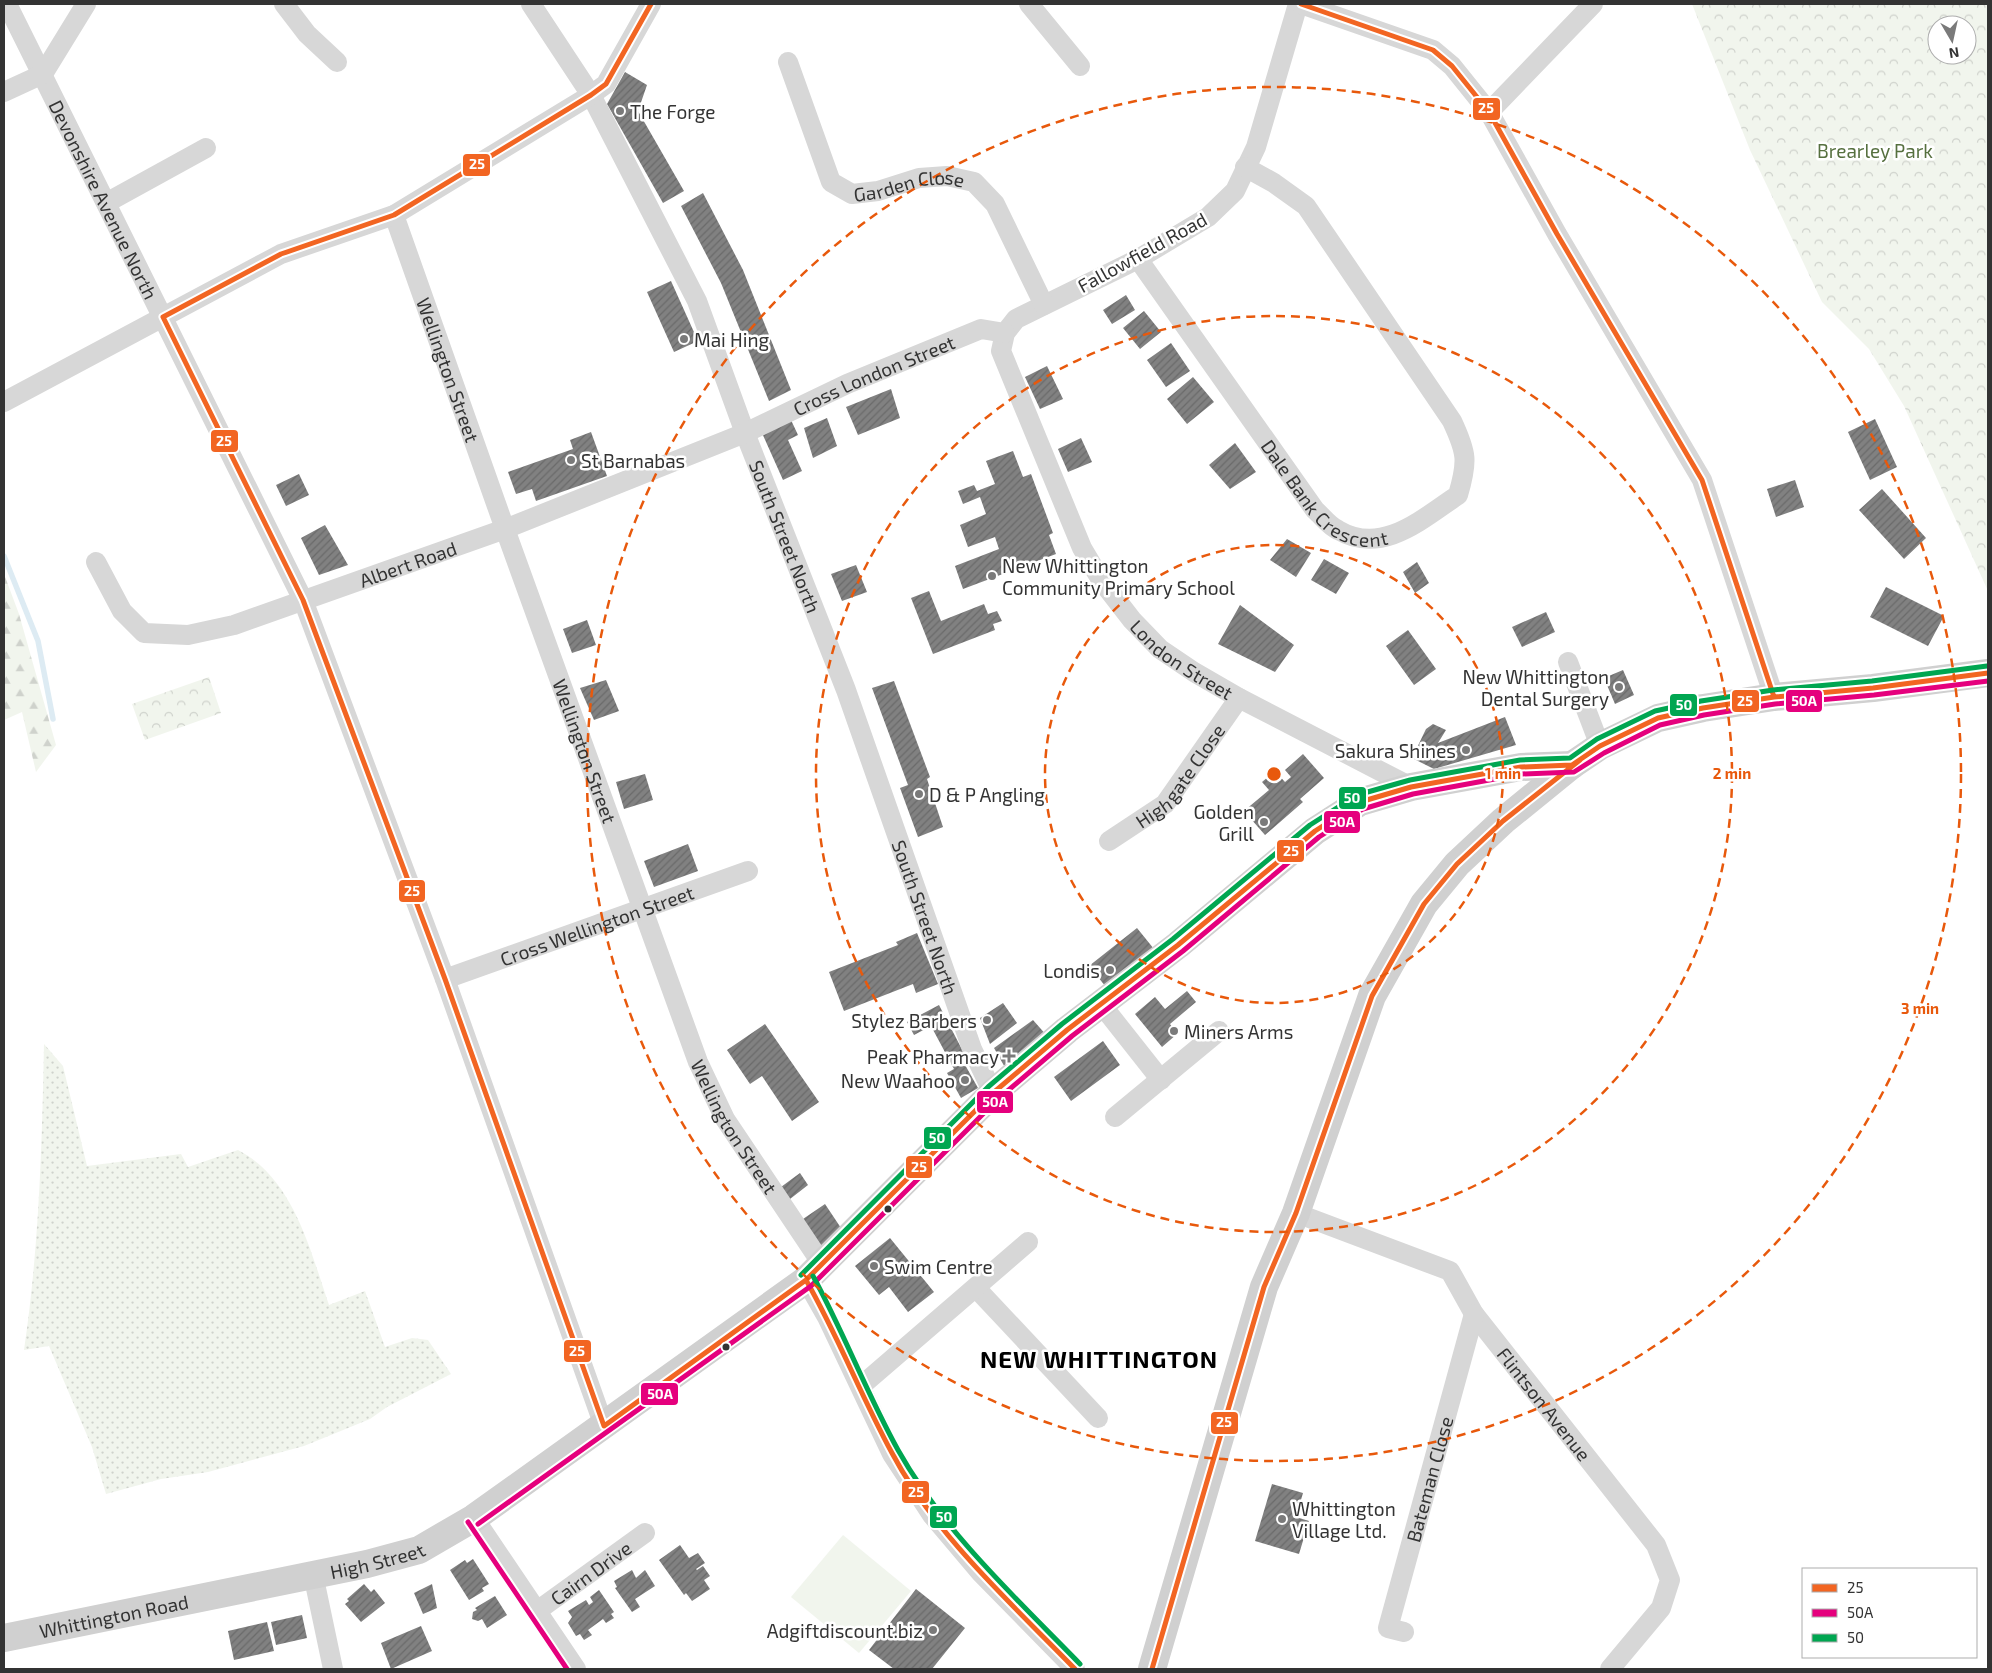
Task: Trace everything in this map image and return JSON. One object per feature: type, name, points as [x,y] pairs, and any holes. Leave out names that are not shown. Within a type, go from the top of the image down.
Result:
[{"type":"street","name":"Devonshire Avenue North","points":[[7,4],[303,600],[445,979],[604,1426]]},
{"type":"street","points":[[4,92],[43,74],[86,4]]},
{"type":"street","points":[[284,4],[307,34],[337,62]]},
{"type":"street","name":"South Street North","points":[[531,4],[591,95],[697,301],[745,433],[846,690],[972,1049],[993,1092]]},
{"type":"street","points":[[4,402],[280,254],[394,215],[591,95],[606,84],[651,4]]},
{"type":"street","points":[[1028,4],[1080,66]]},
{"type":"street","name":"Fallowfield Road","points":[[1005,333],[1016,318],[1138,259],[1208,217],[1235,191],[1256,147],[1298,4]]},
{"type":"street","points":[[1302,4],[1433,50],[1452,66],[1489,112],[1562,243],[1702,480],[1774,696]]},
{"type":"street","points":[[1489,112],[1592,4]]},
{"type":"street","name":"Garden Close","points":[[788,62],[831,182],[852,194],[878,191],[919,178],[947,176],[974,182],[996,204],[1044,305]]},
{"type":"street","points":[[106,203],[206,148]]},
{"type":"street","name":"Dale Bank Crescent","points":[[1138,259],[1315,510],[1338,530],[1368,541],[1398,535],[1458,495],[1465,471],[1465,449],[1452,421],[1306,206],[1274,182],[1245,168]]},
{"type":"street","name":"Wellington Street","points":[[394,215],[505,529],[698,1062],[725,1119],[814,1272],[861,1386],[892,1454],[932,1515],[981,1572],[1075,1669]]},
{"type":"street","name":"Cross London Street","points":[[745,433],[847,384],[981,329],[1005,333]]},
{"type":"street","name":"London Street","points":[[1005,333],[1000,351],[1082,548],[1101,580],[1132,620],[1160,649],[1239,698],[1412,786]]},
{"type":"street","name":"Albert Road","points":[[96,562],[122,611],[144,633],[188,635],[234,625],[505,529],[745,433]]},
{"type":"street","points":[[1568,662],[1600,746]]},
{"type":"street","points":[[1158,1666],[1264,1287],[1296,1213],[1372,996],[1424,904],[1457,864],[1503,821],[1572,765],[1600,746],[1658,718],[1774,696],[1873,688],[1988,673]]},
{"type":"street","name":"Highgate Close","points":[[1109,842],[1165,804],[1239,698]]},
{"type":"street","name":"High Street","points":[[224,1592],[367,1564],[419,1550],[474,1518],[604,1426],[814,1272],[993,1092],[1101,1004],[1178,945],[1315,831],[1360,802],[1412,786],[1521,766],[1572,765]]},
{"type":"street","name":"Cross Wellington Street","points":[[445,979],[748,871]]},
{"type":"street","points":[[1101,1004],[1161,1080]]},
{"type":"street","points":[[1115,1117],[1220,1031]]},
{"type":"street","name":"Flintson Avenue","points":[[1296,1213],[1450,1271],[1474,1314],[1656,1545],[1670,1580],[1661,1608],[1610,1669]]},
{"type":"street","points":[[861,1386],[1028,1242]]},
{"type":"street","points":[[976,1288],[1098,1418]]},
{"type":"street","name":"Bateman Close","points":[[1404,1632],[1388,1628],[1474,1314]]},
{"type":"street","points":[[474,1518],[576,1669]]},
{"type":"street","name":"Cairn Drive","points":[[537,1611],[645,1533]]},
{"type":"street","points":[[313,1574],[333,1669]]},
{"type":"street","name":"Whittington Road","points":[[4,1638],[224,1592]]},
{"type":"green space","name":"Brearley Park","points":[[1692,4],[1988,4],[1988,591],[1904,406],[1869,349],[1822,302],[1750,150]]},
{"type":"green space","points":[[4,574],[19,614],[56,745],[36,772],[22,712],[4,720]]},
{"type":"green space","points":[[209,677],[221,713],[145,740],[132,704]]},
{"type":"green space","points":[[44,1044],[63,1066],[87,1166],[181,1154],[188,1167],[238,1150],[257,1163],[273,1179],[286,1197],[307,1239],[329,1305],[365,1291],[385,1347],[412,1338],[428,1340],[451,1374],[387,1407],[370,1419],[304,1446],[208,1472],[161,1479],[106,1494],[92,1447],[49,1346],[24,1350],[36,1236],[41,1159]]},
{"type":"green space","points":[[843,1535],[911,1591],[859,1653],[791,1597]]},
{"type":"building","points":[[625,72],[647,85],[638,111],[684,191],[663,203],[607,104]]},
{"type":"building","points":[[703,193],[743,270],[791,390],[769,401],[721,283],[681,206]]},
{"type":"building","points":[[671,281],[698,341],[674,352],[647,292]]},
{"type":"building","points":[[1126,295],[1135,310],[1112,324],[1103,310]]},
{"type":"building","points":[[1144,311],[1161,332],[1140,349],[1123,328]]},
{"type":"building","points":[[1171,343],[1190,371],[1166,387],[1147,360]]},
{"type":"building","points":[[1047,366],[1063,399],[1040,409],[1025,377]]},
{"type":"building","points":[[1193,377],[1214,402],[1187,424],[1167,399]]},
{"type":"building","points":[[891,389],[900,418],[858,435],[846,407]]},
{"type":"building","points":[[827,418],[837,446],[813,458],[804,428]]},
{"type":"building","points":[[1875,419],[1897,467],[1870,480],[1848,432]]},
{"type":"building","points":[[791,420],[798,435],[788,440],[802,471],[783,480],[762,433]]},
{"type":"building","name":"St Barnabas","points":[[591,432],[607,476],[536,501],[532,489],[516,494],[508,472],[573,449],[570,440]]},
{"type":"building","points":[[1081,438],[1092,462],[1068,472],[1058,449]]},
{"type":"building","points":[[1235,443],[1256,472],[1230,489],[1209,465]]},
{"type":"building","points":[[1013,451],[1023,477],[1031,474],[1053,533],[1049,535],[1056,554],[963,589],[955,566],[999,549],[995,537],[968,547],[960,525],[986,514],[980,497],[963,504],[958,491],[974,485],[977,491],[995,484],[986,461]]},
{"type":"building","points":[[299,474],[309,495],[286,506],[276,485]]},
{"type":"building","points":[[1795,480],[1804,507],[1776,517],[1767,489]]},
{"type":"building","points":[[1882,489],[1926,538],[1904,559],[1859,510]]},
{"type":"building","points":[[325,525],[348,565],[319,575],[301,538]]},
{"type":"building","points":[[1287,539],[1311,553],[1296,577],[1270,560]]},
{"type":"building","points":[[1324,559],[1349,573],[1336,594],[1311,580]]},
{"type":"building","points":[[1417,562],[1429,583],[1415,593],[1403,572]]},
{"type":"building","points":[[856,565],[867,592],[842,601],[831,574]]},
{"type":"building","points":[[1886,587],[1944,616],[1928,646],[1870,617]]},
{"type":"building","points":[[929,591],[941,621],[984,604],[988,614],[997,611],[1002,621],[993,624],[995,630],[933,654],[911,598]]},
{"type":"building","points":[[1240,605],[1294,645],[1275,672],[1218,644]]},
{"type":"building","points":[[1546,612],[1555,632],[1522,647],[1512,627]]},
{"type":"building","points":[[587,620],[596,645],[572,653],[563,629]]},
{"type":"building","points":[[1408,630],[1436,669],[1414,685],[1386,646]]},
{"type":"building","name":"New Whittington Dental Surgery","points":[[1623,670],[1634,695],[1615,704],[1604,678]]},
{"type":"building","points":[[606,680],[619,711],[594,720],[580,688]]},
{"type":"building","points":[[894,681],[930,777],[927,779],[943,827],[918,837],[900,788],[908,785],[872,688]]},
{"type":"building","points":[[1505,717],[1516,745],[1434,769],[1412,758],[1426,729],[1433,724],[1446,730],[1438,743]]},
{"type":"building","points":[[1303,754],[1324,778],[1300,799],[1303,802],[1265,835],[1244,811],[1269,790],[1262,782],[1275,771],[1285,782],[1291,777],[1285,770]]},
{"type":"building","points":[[645,774],[653,800],[624,809],[616,782]]},
{"type":"building","points":[[688,844],[698,871],[654,887],[644,861]]},
{"type":"building","points":[[1137,928],[1154,949],[1106,987],[1089,966]]},
{"type":"building","points":[[917,933],[938,984],[916,993],[913,984],[844,1011],[829,972],[898,945],[896,942]]},
{"type":"building","points":[[1187,991],[1196,1002],[1170,1024],[1177,1034],[1162,1047],[1135,1014],[1155,997],[1165,1009]]},
{"type":"building","points":[[1003,1003],[1017,1023],[990,1044],[980,1018]]},
{"type":"building","points":[[939,1005],[968,1061],[964,1063],[978,1088],[961,1098],[947,1073],[954,1069],[931,1026],[914,1035],[907,1022]]},
{"type":"building","points":[[1033,1020],[1048,1037],[1007,1071],[994,1048]]},
{"type":"building","points":[[765,1024],[819,1102],[792,1121],[762,1076],[750,1084],[727,1050]]},
{"type":"building","points":[[1103,1041],[1120,1065],[1071,1101],[1054,1077]]},
{"type":"building","points":[[800,1173],[808,1185],[790,1199],[781,1187]]},
{"type":"building","points":[[825,1204],[843,1231],[823,1249],[803,1219]]},
{"type":"building","points":[[890,1238],[934,1292],[908,1312],[889,1287],[879,1295],[855,1266]]},
{"type":"building","name":"Whittington Village Ltd.","points":[[1272,1484],[1303,1493],[1296,1517],[1309,1521],[1299,1554],[1255,1541]]},
{"type":"building","points":[[680,1545],[689,1558],[698,1553],[705,1563],[696,1569],[703,1566],[710,1576],[704,1580],[710,1589],[692,1601],[686,1593],[684,1595],[659,1560]]},
{"type":"building","points":[[473,1559],[489,1584],[482,1588],[484,1591],[469,1600],[450,1570],[465,1560],[467,1563]]},
{"type":"building","points":[[632,1570],[636,1578],[645,1570],[655,1586],[635,1599],[640,1607],[632,1612],[615,1588],[617,1587],[614,1581]]},
{"type":"building","points":[[364,1584],[371,1592],[374,1589],[385,1603],[361,1622],[345,1604],[349,1601],[347,1599]]},
{"type":"building","points":[[432,1584],[437,1608],[423,1614],[414,1593]]},
{"type":"building","points":[[916,1589],[965,1628],[932,1669],[894,1669],[869,1650]]},
{"type":"building","points":[[599,1590],[614,1612],[611,1614],[614,1618],[606,1623],[603,1619],[588,1630],[592,1635],[584,1640],[580,1634],[576,1636],[568,1623],[572,1617],[568,1611],[586,1600],[589,1605],[593,1602],[590,1597]]},
{"type":"building","points":[[495,1596],[507,1615],[487,1628],[482,1619],[478,1621],[472,1619],[473,1612],[477,1610],[475,1608]]},
{"type":"building","points":[[302,1615],[307,1638],[276,1645],[271,1622]]},
{"type":"building","points":[[267,1622],[274,1651],[234,1660],[228,1631]]},
{"type":"building","points":[[421,1626],[432,1651],[391,1669],[381,1643]]},
{"type":"waterway","points":[[4,556],[38,641],[53,719]]},
{"type":"transit line","name":"25","points":[[651,4],[606,84],[591,95],[394,215],[281,254],[163,317],[303,600],[445,979],[604,1426],[806,1280],[993,1093],[1067,1030],[1178,945],[1315,831],[1360,802],[1411,787],[1521,767],[1572,765],[1600,746],[1658,718],[1703,708],[1774,697],[1873,688],[1988,673]]},
{"type":"transit line","name":"25","points":[[1301,4],[1433,50],[1452,66],[1489,112],[1557,234],[1702,480],[1774,697]]},
{"type":"transit line","name":"50","points":[[801,1275],[988,1087],[1062,1024],[1173,939],[1310,825],[1357,795],[1410,780],[1520,760],[1570,758],[1597,739],[1655,711],[1701,701],[1773,690],[1872,681],[1987,666]]},
{"type":"transit line","name":"50A","points":[[478,1524],[811,1286],[998,1099],[1072,1036],[1183,951],[1319,837],[1363,809],[1413,794],[1522,774],[1574,772],[1604,753],[1660,725],[1704,715],[1775,704],[1874,695],[1988,681]]},
{"type":"transit line","name":"25","points":[[1152,1669],[1264,1287],[1296,1213],[1372,996],[1424,904],[1457,864],[1503,821],[1580,760]]},
{"type":"transit line","name":"50","points":[[813,1276],[887,1429],[916,1480],[937,1509],[982,1563],[1080,1664]]},
{"type":"transit line","name":"25","points":[[806,1280],[892,1453],[930,1512],[952,1540],[1000,1593],[1075,1669]]},
{"type":"transit line","name":"50A","points":[[468,1522],[567,1669]]},
{"type":"place","name":"The Forge","points":[[620,111]]},
{"type":"place","name":"Mai Hing","points":[[684,339]]},
{"type":"place","name":"St Barnabas","points":[[571,460]]},
{"type":"place","name":"New Whittington Community Primary School","points":[[992,576]]},
{"type":"place","name":"New Whittington Dental Surgery","points":[[1619,687]]},
{"type":"place","name":"Sakura Shines","points":[[1466,750]]},
{"type":"place","name":"D & P Angling","points":[[919,794]]},
{"type":"place","name":"Golden Grill","points":[[1264,822]]},
{"type":"place","name":"Londis","points":[[1110,970]]},
{"type":"place","name":"Stylez Barbers","points":[[987,1020]]},
{"type":"place","name":"Miners Arms","points":[[1174,1031]]},
{"type":"place","name":"Peak Pharmacy","points":[[1009,1056]]},
{"type":"place","name":"New Waahoo","points":[[965,1080]]},
{"type":"place","name":"Swim Centre","points":[[874,1266]]},
{"type":"place","name":"Whittington Village Ltd.","points":[[1282,1519]]},
{"type":"place","name":"Adgiftdiscount.biz","points":[[933,1630]]},
{"type":"district","name":"NEW WHITTINGTON","points":[[1099,1358]]}]
